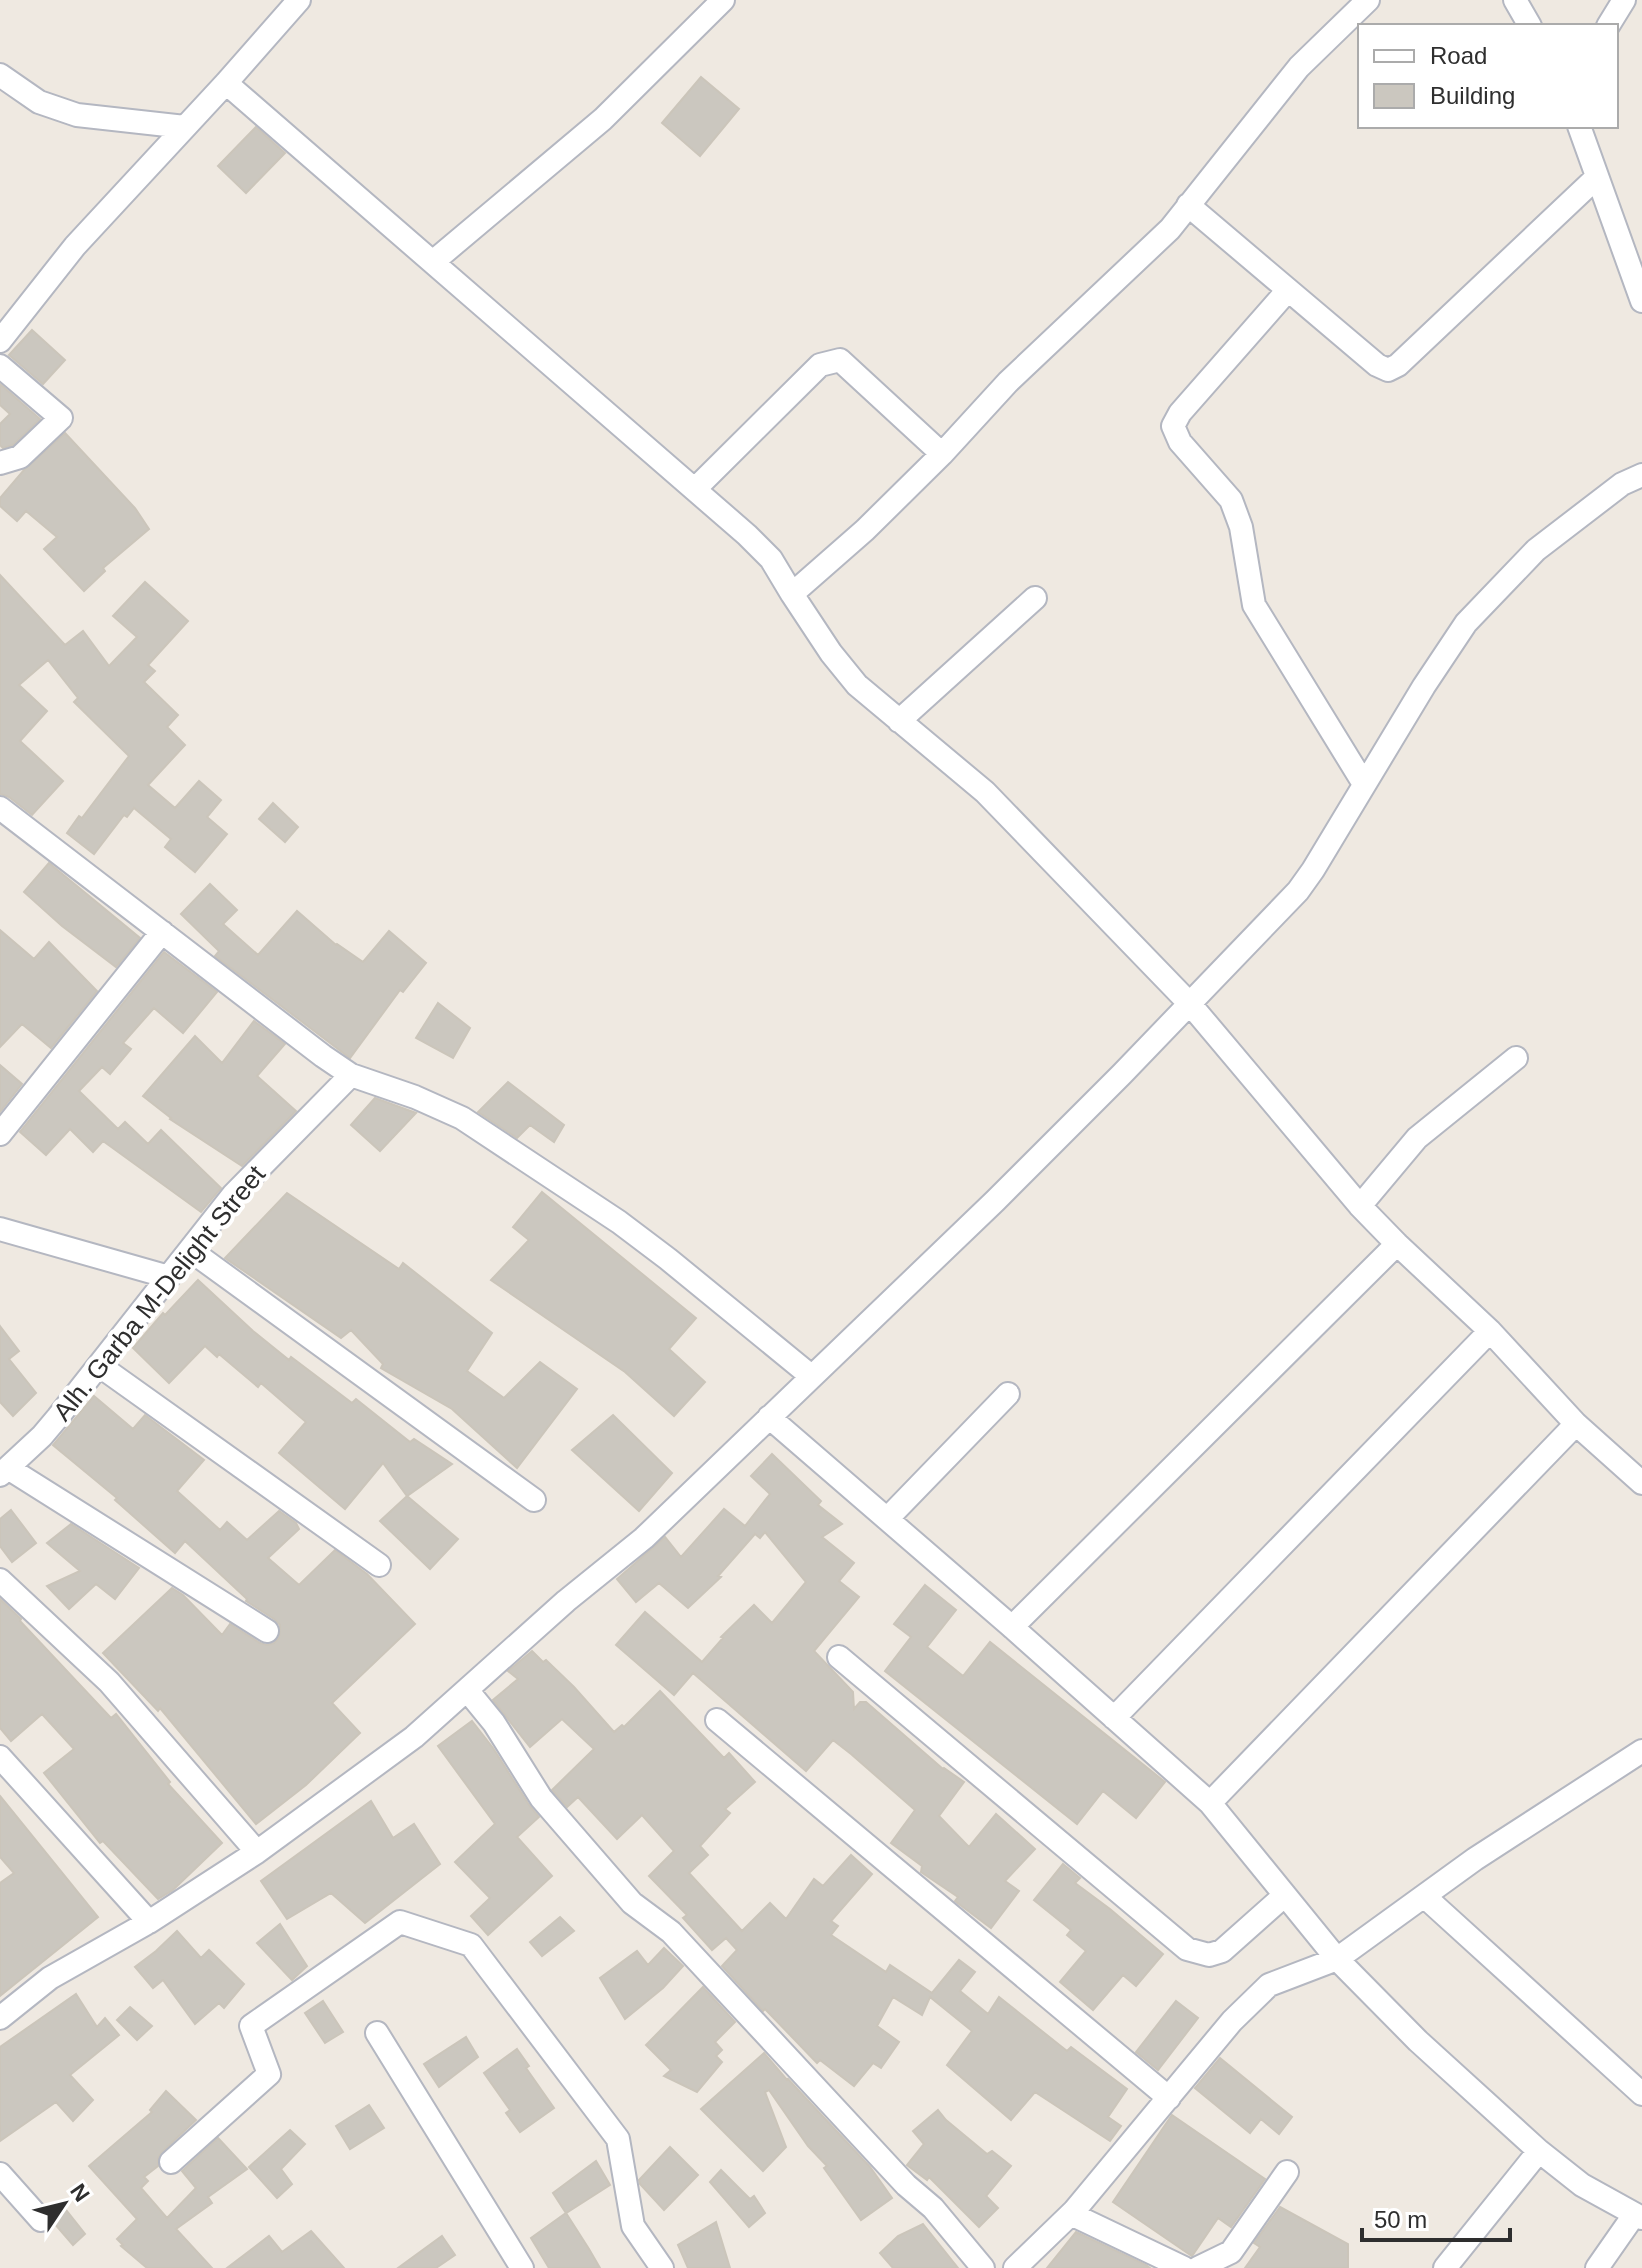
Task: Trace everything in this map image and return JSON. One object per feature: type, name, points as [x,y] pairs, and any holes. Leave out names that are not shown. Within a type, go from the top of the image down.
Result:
[{"type":"street","points":[[0,341],[75,246],[299,0]]},
{"type":"street","points":[[434,261],[603,119],[723,0]]},
{"type":"street","points":[[792,594],[865,530],[942,454],[1008,382],[1170,229],[1299,67],[1368,0]]},
{"type":"street","points":[[1515,0],[1529,24]]},
{"type":"street","points":[[1609,24],[1624,0]]},
{"type":"street","points":[[0,75],[39,102],[77,115],[185,127]]},
{"type":"street","points":[[226,83],[434,261],[771,559],[831,653],[857,685],[985,792],[1190,1004],[1360,1206],[1490,1331],[1576,1424],[1642,1483]]},
{"type":"street","points":[[1580,128],[1642,301]]},
{"type":"street","points":[[1188,205],[1377,365],[1388,370],[1398,365],[1597,177]]},
{"type":"street","points":[[1288,290],[1180,413],[1173,426],[1180,442],[1231,500],[1241,527],[1254,605],[1364,784]]},
{"type":"street","points":[[695,489],[820,365],[840,360],[942,454]]},
{"type":"street","points":[[0,366],[61,418],[20,457],[0,463]]},
{"type":"street","points":[[0,2018],[50,1978],[149,1922],[257,1852],[414,1737],[566,1601],[671,1514],[995,1201],[1298,891],[1466,623],[1536,550],[1622,484],[1642,475]]},
{"type":"street","points":[[899,721],[1035,598]]},
{"type":"street","points":[[0,808],[351,1075],[415,1097],[462,1118],[644,1240],[811,1376]]},
{"type":"street","points":[[0,1134],[162,932]]},
{"type":"street","points":[[1360,1206],[1417,1138],[1516,1058]]},
{"type":"street","name":"Alh. Garba M-Delight Street","points":[[4,1471],[42,1436],[233,1195],[351,1075]]},
{"type":"street","points":[[0,1229],[169,1277]]},
{"type":"street","points":[[1012,1627],[1397,1244]]},
{"type":"street","points":[[190,1250],[534,1500]]},
{"type":"street","points":[[1114,1718],[1490,1331]]},
{"type":"street","points":[[100,1366],[379,1565]]},
{"type":"street","points":[[887,1519],[1008,1394]]},
{"type":"street","points":[[769,1417],[1210,1803],[1337,1959],[1418,2041],[1539,2151],[1582,2185],[1638,2217],[1597,2268]]},
{"type":"street","points":[[1210,1803],[1576,1424]]},
{"type":"street","points":[[4,1471],[267,1631]]},
{"type":"street","points":[[0,1580],[109,1682],[257,1852]]},
{"type":"street","points":[[839,1657],[1187,1949],[1209,1955],[1222,1951],[1285,1895]]},
{"type":"street","points":[[467,1690],[494,1723],[541,1798],[632,1903],[671,1932],[906,2185],[933,2208],[983,2268]]},
{"type":"street","points":[[717,1720],[1169,2098]]},
{"type":"street","points":[[1015,2268],[1071,2214],[1232,2021],[1269,1985],[1337,1959],[1475,1859],[1642,1751]]},
{"type":"street","points":[[0,1757],[149,1922]]},
{"type":"street","points":[[1424,1896],[1642,2094]]},
{"type":"street","points":[[171,2162],[269,2074],[251,2026],[400,1922],[471,1945],[563,2066],[618,2139],[633,2226],[662,2268]]},
{"type":"street","points":[[377,2033],[522,2268]]},
{"type":"street","points":[[1445,2268],[1539,2151]]},
{"type":"street","points":[[1198,2268],[1231,2252],[1287,2172]]},
{"type":"street","points":[[0,2174],[41,2220]]},
{"type":"street","points":[[1071,2214],[1184,2268]]},
{"type":"building","points":[[701,77],[739,109],[700,156],[662,123]]},
{"type":"building","points":[[256,127],[285,153],[246,193],[218,166]]},
{"type":"building","points":[[32,330],[65,360],[43,384],[9,355]]},
{"type":"building","points":[[0,384],[40,419],[13,445],[3,448],[0,445],[0,424],[10,414],[0,405]]},
{"type":"building","points":[[65,433],[135,508],[149,529],[103,568],[105,571],[84,591],[44,549],[57,537],[26,511],[17,521],[0,506],[0,498],[24,470]]},
{"type":"building","points":[[0,575],[65,645],[83,631],[109,666],[137,637],[113,616],[145,582],[188,621],[148,665],[155,671],[144,682],[178,715],[167,727],[185,745],[148,785],[175,808],[199,781],[221,800],[207,817],[227,834],[195,872],[165,847],[171,839],[134,808],[127,817],[124,815],[94,854],[67,833],[129,756],[74,702],[78,698],[48,660],[19,685],[47,711],[20,741],[63,781],[32,815],[9,797],[0,794]]},
{"type":"building","points":[[273,803],[298,827],[285,842],[259,819]]},
{"type":"building","points":[[49,863],[140,938],[116,967],[24,892]]},
{"type":"building","points":[[210,884],[237,910],[223,924],[258,955],[297,911],[336,945],[363,962],[389,931],[426,963],[403,992],[400,990],[350,1058],[215,956],[219,951],[181,914]]},
{"type":"building","points":[[0,930],[34,959],[49,942],[97,991],[51,1048],[22,1024],[0,1047]]},
{"type":"building","points":[[164,952],[217,992],[183,1033],[154,1008],[123,1043],[131,1049],[110,1074],[102,1067],[79,1091],[118,1129],[125,1122],[148,1144],[161,1130],[221,1188],[201,1212],[103,1141],[93,1152],[70,1129],[46,1155],[20,1132]]},
{"type":"building","points":[[438,1003],[470,1028],[453,1058],[416,1038]]},
{"type":"building","points":[[254,1021],[285,1044],[257,1076],[296,1111],[242,1166],[170,1119],[143,1096],[195,1036],[222,1063]]},
{"type":"building","points":[[0,1065],[22,1084],[0,1112]]},
{"type":"building","points":[[508,1082],[564,1125],[554,1142],[530,1125],[517,1138],[478,1112]]},
{"type":"building","points":[[375,1098],[416,1113],[380,1151],[351,1125]]},
{"type":"building","points":[[542,1192],[696,1318],[669,1349],[705,1382],[674,1416],[625,1372],[491,1280],[529,1240],[513,1227]]},
{"type":"building","points":[[287,1193],[399,1269],[403,1263],[492,1333],[467,1371],[504,1398],[540,1362],[577,1389],[517,1468],[452,1409],[381,1368],[383,1364],[351,1330],[341,1338],[225,1258]]},
{"type":"building","points":[[198,1280],[289,1360],[291,1357],[352,1403],[356,1399],[410,1442],[414,1439],[452,1464],[407,1496],[383,1463],[345,1509],[279,1453],[306,1422],[261,1383],[258,1387],[205,1346],[169,1383],[133,1348],[163,1313],[165,1315]]},
{"type":"building","points":[[0,1326],[19,1351],[9,1359],[36,1393],[13,1416],[0,1402]]},
{"type":"building","points":[[94,1396],[133,1429],[145,1415],[204,1460],[177,1491],[220,1530],[227,1522],[247,1540],[279,1511],[296,1523],[299,1529],[268,1558],[299,1585],[335,1550],[367,1574],[415,1624],[332,1703],[360,1733],[306,1785],[256,1824],[160,1708],[158,1711],[103,1653],[172,1588],[183,1595],[222,1635],[230,1624],[267,1645],[279,1638],[280,1625],[246,1601],[185,1541],[175,1553],[115,1500],[117,1498],[53,1445]]},
{"type":"building","points":[[613,1415],[672,1473],[639,1511],[572,1450]]},
{"type":"building","points":[[772,1454],[821,1501],[818,1505],[842,1524],[822,1537],[854,1563],[839,1581],[859,1597],[814,1651],[853,1692],[854,1709],[860,1702],[866,1702],[943,1769],[964,1782],[939,1816],[969,1847],[996,1814],[1035,1849],[1005,1881],[1019,1891],[991,1928],[955,1901],[958,1897],[921,1872],[922,1866],[891,1843],[915,1810],[833,1740],[806,1771],[693,1673],[674,1695],[616,1645],[645,1612],[702,1662],[721,1637],[754,1605],[772,1623],[806,1582],[765,1532],[760,1538],[755,1534],[718,1576],[721,1577],[688,1608],[659,1583],[636,1602],[617,1579],[665,1537],[681,1557],[724,1509],[745,1526],[770,1494],[751,1476]]},
{"type":"building","points":[[407,1496],[458,1539],[430,1569],[380,1521]]},
{"type":"building","points":[[11,1510],[36,1543],[12,1562],[0,1546],[0,1519]]},
{"type":"building","points":[[71,1524],[139,1568],[115,1599],[96,1584],[69,1609],[47,1586],[80,1571],[47,1543]]},
{"type":"building","points":[[925,1585],[956,1610],[927,1647],[963,1676],[990,1642],[1165,1782],[1136,1818],[1103,1791],[1077,1824],[885,1671],[911,1637],[894,1624]]},
{"type":"building","points":[[0,1599],[111,1718],[116,1714],[170,1782],[168,1784],[222,1843],[173,1890],[158,1899],[103,1841],[100,1843],[44,1773],[74,1749],[42,1714],[11,1741],[0,1728]]},
{"type":"building","points":[[532,1651],[574,1687],[614,1732],[622,1725],[624,1727],[660,1691],[724,1758],[729,1753],[755,1782],[725,1809],[730,1813],[700,1846],[708,1855],[689,1873],[742,1931],[770,1903],[786,1919],[814,1879],[823,1886],[851,1855],[872,1874],[831,1921],[838,1926],[831,1935],[886,1972],[890,1965],[932,1993],[959,1960],[975,1972],[960,1991],[988,2014],[999,1997],[1067,2051],[1071,2047],[1127,2089],[1108,2117],[1121,2126],[1110,2141],[1035,2092],[1011,2120],[947,2065],[972,2031],[930,1997],[922,2015],[893,1997],[877,2026],[899,2042],[881,2068],[873,2063],[854,2086],[820,2060],[817,2063],[722,1966],[737,1950],[726,1938],[712,1950],[683,1918],[687,1915],[649,1876],[674,1851],[642,1815],[617,1839],[578,1797],[567,1807],[552,1790],[594,1749],[562,1719],[530,1747],[493,1700],[518,1679],[508,1671]]},
{"type":"building","points":[[472,1721],[539,1817],[517,1837],[552,1876],[488,1935],[471,1916],[490,1898],[455,1862],[495,1824],[438,1746]]},
{"type":"building","points":[[0,1796],[98,1917],[0,1996],[0,1883],[14,1873],[0,1857]]},
{"type":"building","points":[[371,1801],[393,1838],[414,1824],[440,1864],[365,1923],[331,1893],[287,1919],[261,1881]]},
{"type":"building","points":[[1063,1864],[1080,1878],[1075,1883],[1163,1954],[1136,1986],[1123,1975],[1093,2010],[1060,1982],[1086,1951],[1067,1935],[1071,1930],[1034,1900]]},
{"type":"building","points":[[560,1917],[574,1931],[542,1956],[530,1942]]},
{"type":"building","points":[[280,1924],[307,1966],[292,1980],[257,1943]]},
{"type":"building","points":[[177,1931],[201,1958],[209,1950],[244,1984],[224,2008],[219,2003],[195,2024],[163,1980],[153,1988],[135,1967]]},
{"type":"building","points":[[664,1948],[683,1966],[663,1988],[625,2019],[600,1978],[637,1951],[648,1965]]},
{"type":"building","points":[[703,1987],[735,2022],[715,2042],[722,2050],[716,2056],[722,2062],[697,2092],[664,2076],[671,2070],[646,2045]]},
{"type":"building","points":[[76,1994],[97,2027],[105,2018],[119,2035],[70,2075],[93,2100],[73,2121],[56,2102],[0,2141],[0,2047]]},
{"type":"building","points":[[323,2001],[343,2032],[325,2043],[305,2013]]},
{"type":"building","points":[[1176,2001],[1198,2018],[1158,2070],[1136,2052]]},
{"type":"building","points":[[130,2007],[152,2026],[137,2040],[117,2020]]},
{"type":"building","points":[[466,2037],[478,2057],[439,2087],[424,2064]]},
{"type":"building","points":[[517,2049],[529,2066],[526,2068],[554,2108],[520,2132],[506,2113],[510,2110],[484,2073]]},
{"type":"building","points":[[764,2053],[870,2167],[892,2198],[861,2220],[824,2168],[827,2166],[808,2146],[769,2090],[765,2092],[786,2147],[763,2171],[701,2109]]},
{"type":"building","points":[[1220,2058],[1292,2117],[1279,2134],[1261,2119],[1250,2133],[1195,2088]]},
{"type":"building","points":[[166,2091],[196,2120],[162,2152],[158,2166],[144,2177],[148,2181],[141,2188],[167,2218],[196,2188],[182,2171],[218,2138],[247,2169],[208,2197],[212,2203],[176,2229],[212,2268],[147,2268],[117,2239],[137,2219],[89,2166],[152,2112],[150,2110]]},
{"type":"building","points":[[369,2105],[384,2128],[350,2149],[336,2126]]},
{"type":"building","points":[[938,2110],[987,2154],[992,2151],[1011,2166],[986,2196],[998,2208],[979,2227],[929,2177],[927,2180],[907,2165],[924,2144],[913,2131]]},
{"type":"building","points":[[1172,2115],[1265,2179],[1231,2227],[1218,2218],[1192,2256],[1113,2202]]},
{"type":"building","points":[[290,2130],[305,2144],[281,2169],[292,2184],[277,2198],[249,2167]]},
{"type":"building","points":[[670,2147],[698,2175],[664,2210],[639,2180]]},
{"type":"building","points":[[596,2161],[610,2185],[566,2213],[553,2193]]},
{"type":"building","points":[[721,2170],[750,2199],[754,2196],[765,2213],[749,2227],[710,2182]]},
{"type":"building","points":[[63,2206],[85,2234],[73,2245],[54,2223],[53,2214]]},
{"type":"building","points":[[1280,2207],[1348,2244],[1348,2268],[1245,2268],[1260,2247],[1254,2243]]},
{"type":"building","points":[[566,2213],[600,2268],[549,2268],[531,2238]]},
{"type":"building","points":[[716,2222],[730,2268],[688,2268],[678,2245]]},
{"type":"building","points":[[923,2224],[958,2268],[893,2268],[880,2253],[898,2236]]},
{"type":"building","points":[[311,2231],[344,2268],[227,2268],[269,2236],[282,2252]]},
{"type":"building","points":[[1076,2232],[1146,2265],[1150,2268],[1047,2268]]},
{"type":"building","points":[[442,2236],[455,2255],[436,2268],[398,2268]]}]
